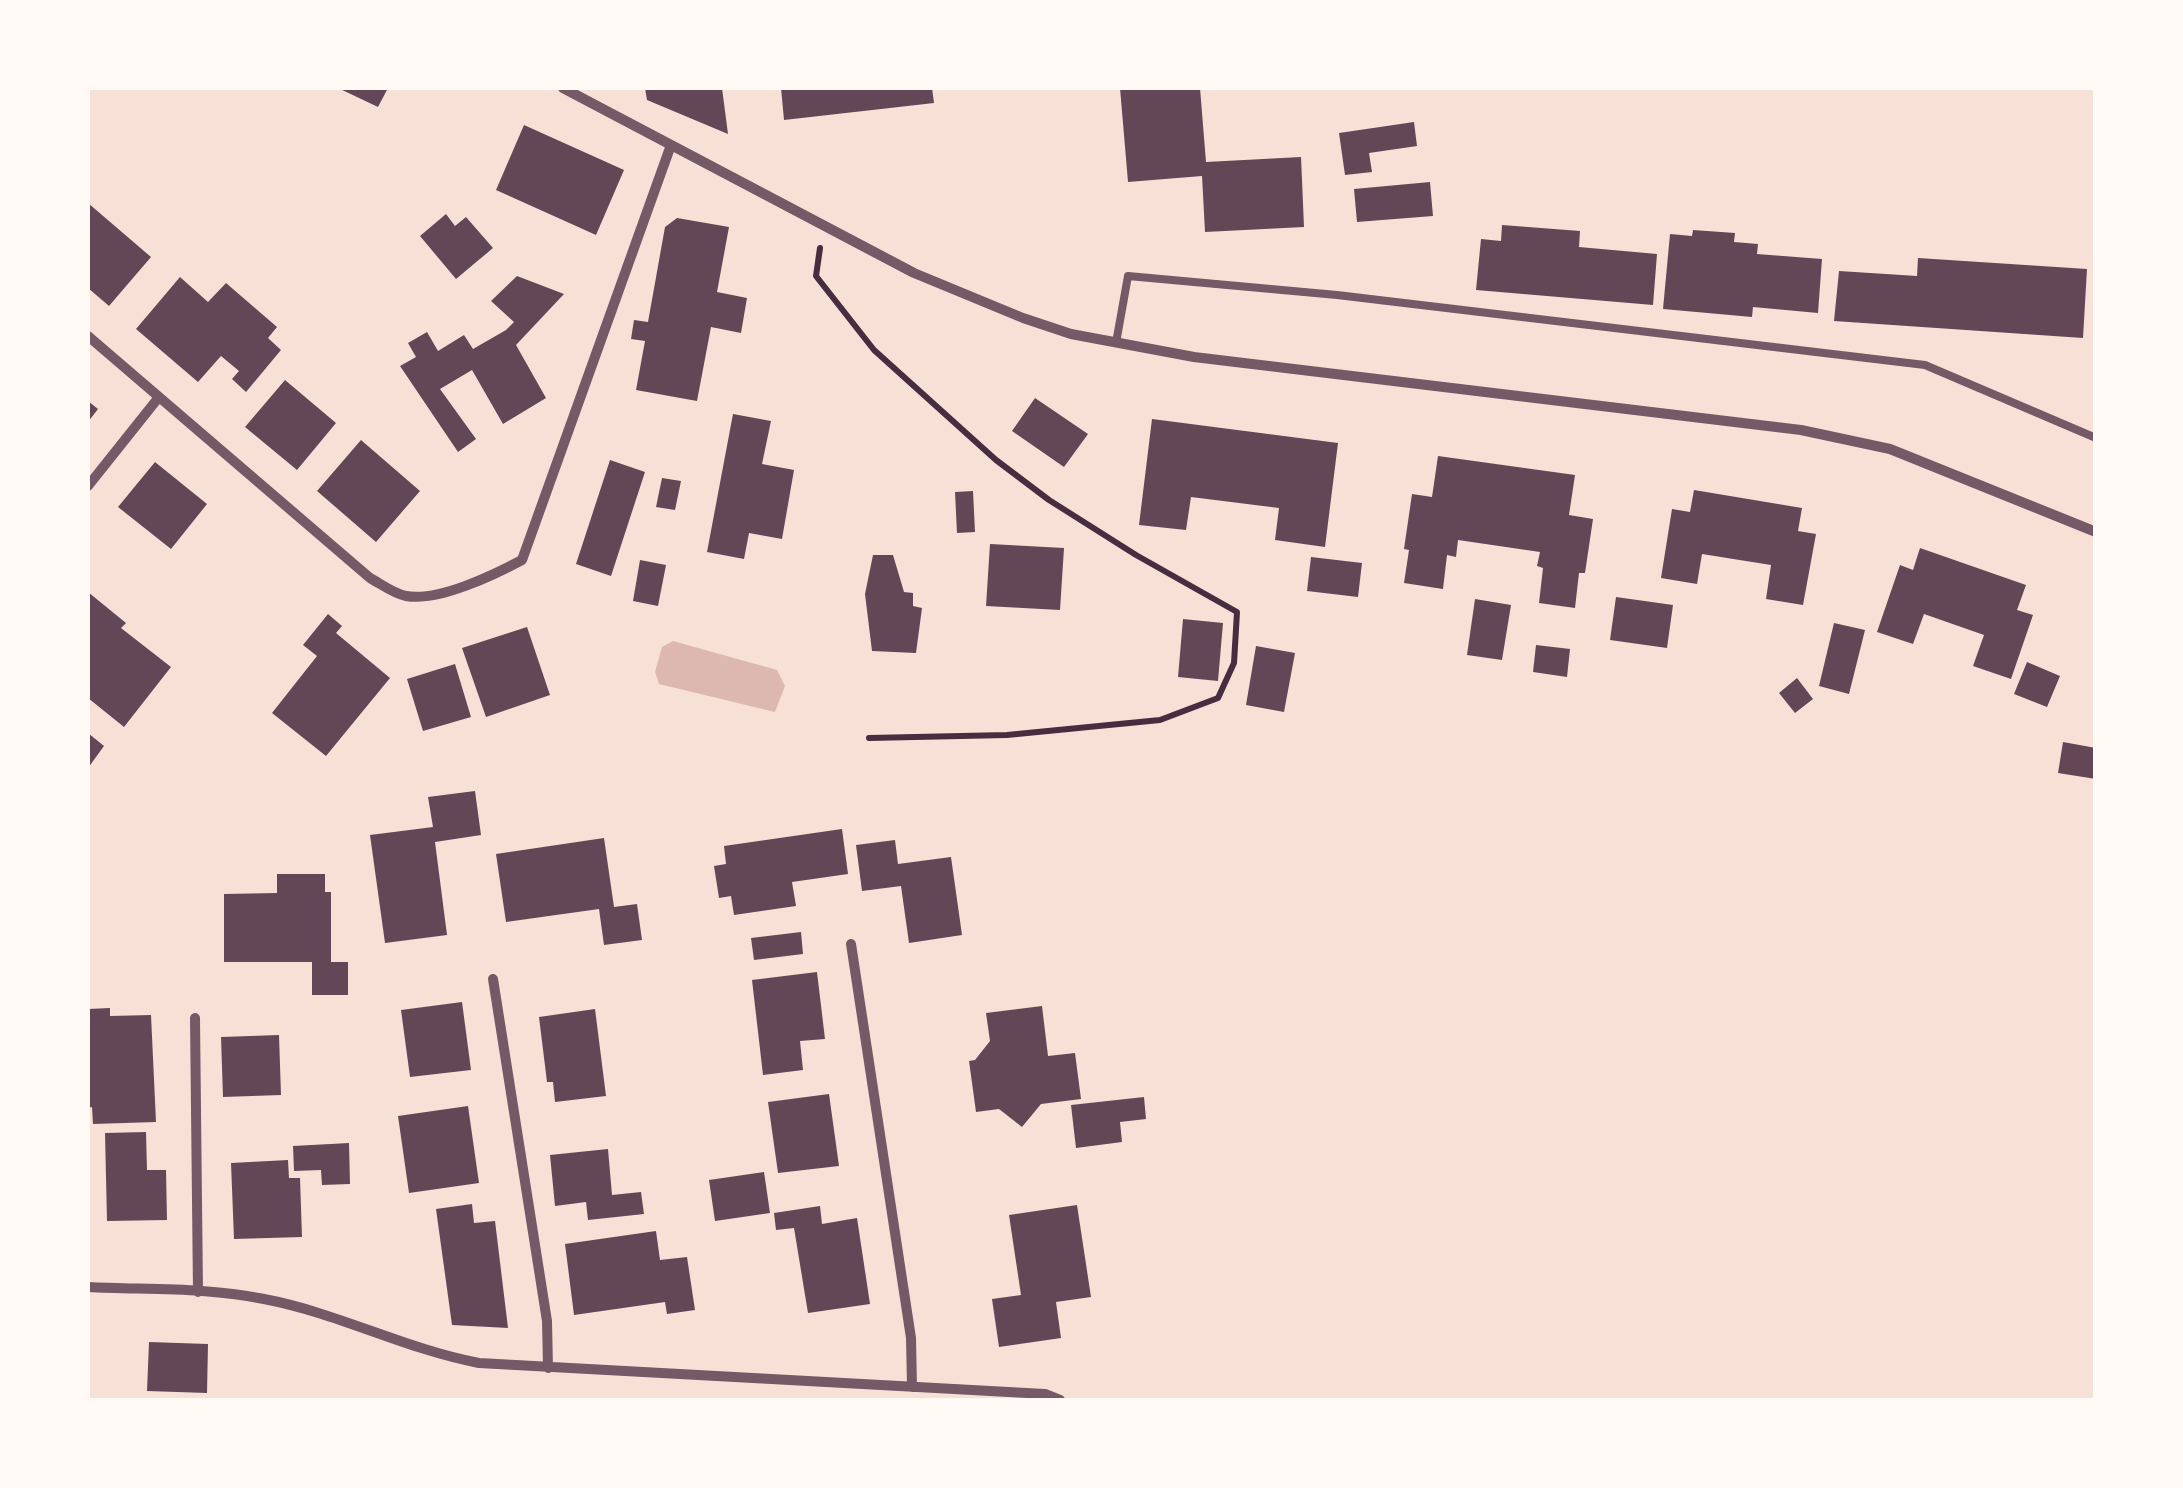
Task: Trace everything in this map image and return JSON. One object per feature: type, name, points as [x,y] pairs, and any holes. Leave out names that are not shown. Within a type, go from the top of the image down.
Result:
[{"type":"street","points":[[562,88],[824,227],[961,294],[1071,334],[1194,357],[1801,430],[1890,449],[2096,532]]},
{"type":"street","points":[[88,336],[370,578],[404,595],[436,594],[489,578],[522,560],[671,145]]},
{"type":"street","points":[[88,486],[159,397]]},
{"type":"street","points":[[851,944],[911,1338],[912,1387]]},
{"type":"street","points":[[493,979],[547,1321],[548,1368]]},
{"type":"street","points":[[195,1018],[198,1292]]},
{"type":"street","points":[[88,1288],[267,1299],[441,1356],[479,1362],[1045,1394],[1060,1400]]},
{"type":"lane","points":[[1116,344],[1128,276],[1336,295],[1925,364],[2096,438]]},
{"type":"path","points":[[824,227],[816,276],[874,350],[996,460],[1049,500],[1237,612],[1234,663],[1218,698],[1160,720],[1007,735],[869,738]]},
{"type":"shaded area","points":[[673,641],[777,670],[785,686],[775,712],[659,684],[655,672],[662,647]]},
{"type":"building","points":[[338,88],[388,88],[378,107]]},
{"type":"building","points":[[645,88],[722,88],[728,134],[647,100]]},
{"type":"building","points":[[781,88],[932,88],[934,103],[784,120]]},
{"type":"building","points":[[1120,88],[1200,88],[1206,162],[1301,157],[1304,227],[1205,232],[1202,176],[1128,182]]},
{"type":"building","points":[[1414,122],[1417,146],[1369,153],[1372,172],[1345,175],[1339,133]]},
{"type":"building","points":[[524,125],[624,170],[596,235],[496,190]]},
{"type":"building","points":[[1430,182],[1433,216],[1357,222],[1354,189]]},
{"type":"building","points":[[88,203],[151,257],[109,306],[88,288]]},
{"type":"building","points":[[446,214],[455,226],[466,217],[493,248],[456,279],[420,236]]},
{"type":"building","points":[[677,218],[729,227],[717,292],[747,298],[741,333],[711,327],[697,401],[636,390],[645,341],[631,339],[634,320],[648,322],[665,227]]},
{"type":"building","points":[[1502,225],[1580,231],[1579,247],[1657,254],[1653,305],[1476,290],[1481,239],[1501,241]]},
{"type":"building","points":[[1693,230],[1735,233],[1734,242],[1758,244],[1757,254],[1822,259],[1818,313],[1753,307],[1752,317],[1663,309],[1670,234],[1692,236]]},
{"type":"building","points":[[1918,258],[2087,269],[2083,338],[1834,321],[1839,271],[1917,276]]},
{"type":"building","points":[[517,276],[564,294],[516,345],[546,398],[503,424],[472,370],[440,389],[476,439],[458,452],[400,366],[416,357],[408,343],[427,332],[438,351],[464,335],[473,349],[506,330],[514,322],[491,301]]},
{"type":"building","points":[[180,277],[208,302],[226,283],[277,327],[268,338],[281,350],[246,392],[232,379],[239,371],[221,356],[198,382],[136,329]]},
{"type":"building","points":[[285,380],[336,423],[297,470],[245,427]]},
{"type":"building","points":[[1035,398],[1088,434],[1064,467],[1012,431]]},
{"type":"building","points":[[88,401],[98,409],[88,422]]},
{"type":"building","points":[[733,414],[771,421],[762,464],[794,470],[782,539],[749,533],[744,559],[707,552]]},
{"type":"building","points":[[1152,419],[1338,443],[1325,547],[1275,540],[1279,508],[1191,497],[1186,530],[1139,525]]},
{"type":"building","points":[[361,440],[420,491],[376,542],[317,491]]},
{"type":"building","points":[[1438,456],[1575,475],[1569,515],[1593,519],[1585,573],[1579,573],[1575,608],[1539,603],[1543,568],[1537,566],[1540,552],[1458,540],[1456,557],[1447,555],[1443,589],[1404,583],[1409,550],[1404,549],[1412,494],[1432,497]]},
{"type":"building","points":[[610,460],[645,472],[611,576],[576,564]]},
{"type":"building","points":[[155,462],[207,504],[171,549],[118,507]]},
{"type":"building","points":[[662,478],[681,481],[675,510],[656,507]]},
{"type":"building","points":[[1694,490],[1802,508],[1798,531],[1816,534],[1803,605],[1766,599],[1771,565],[1702,554],[1697,584],[1661,578],[1672,509],[1690,512]]},
{"type":"building","points":[[973,491],[975,532],[957,533],[955,492]]},
{"type":"building","points":[[990,544],[1064,548],[1060,610],[986,606]]},
{"type":"building","points":[[1920,548],[2026,585],[2017,610],[2033,615],[2011,679],[1973,666],[1984,635],[1924,614],[1913,644],[1877,632],[1900,565],[1913,570]]},
{"type":"building","points":[[873,555],[893,555],[904,592],[913,593],[913,606],[922,608],[916,653],[872,651],[865,594]]},
{"type":"building","points":[[1311,557],[1362,563],[1358,597],[1307,591]]},
{"type":"building","points":[[640,560],[666,565],[658,606],[633,601]]},
{"type":"building","points":[[88,592],[126,623],[121,628],[171,667],[124,727],[88,698]]},
{"type":"building","points":[[1616,597],[1673,605],[1667,648],[1610,640]]},
{"type":"building","points":[[1475,599],[1511,605],[1502,660],[1467,655]]},
{"type":"building","points":[[328,614],[342,626],[336,633],[390,678],[326,756],[272,713],[317,656],[303,645]]},
{"type":"building","points":[[1183,619],[1223,623],[1218,681],[1178,677]]},
{"type":"building","points":[[1834,623],[1865,630],[1849,694],[1819,686]]},
{"type":"building","points":[[527,627],[550,695],[486,717],[462,648]]},
{"type":"building","points":[[1536,645],[1570,649],[1567,677],[1533,672]]},
{"type":"building","points":[[1256,646],[1295,653],[1284,712],[1246,705]]},
{"type":"building","points":[[2027,662],[2060,676],[2047,707],[2014,694]]},
{"type":"building","points":[[455,664],[471,717],[423,731],[407,679]]},
{"type":"building","points":[[1797,678],[1813,699],[1795,713],[1779,693]]},
{"type":"building","points":[[88,733],[104,746],[88,768]]},
{"type":"building","points":[[2063,742],[2096,748],[2096,779],[2058,773]]},
{"type":"building","points":[[475,791],[481,835],[435,842],[447,935],[385,943],[370,835],[433,827],[428,797]]},
{"type":"building","points":[[842,829],[848,874],[792,882],[796,906],[734,915],[731,896],[719,898],[714,866],[726,864],[724,846]]},
{"type":"building","points":[[604,838],[614,907],[637,904],[642,940],[604,945],[599,909],[506,922],[496,854]]},
{"type":"building","points":[[895,840],[898,864],[951,857],[962,935],[909,943],[901,886],[862,891],[856,845]]},
{"type":"building","points":[[277,874],[325,874],[325,892],[331,892],[331,962],[348,962],[348,995],[312,995],[312,962],[224,962],[224,894],[277,893]]},
{"type":"building","points":[[801,932],[803,954],[754,960],[751,938]]},
{"type":"building","points":[[817,972],[825,1039],[800,1041],[803,1070],[763,1075],[752,980]]},
{"type":"building","points":[[462,1002],[471,1070],[410,1077],[401,1010]]},
{"type":"building","points":[[1042,1006],[1048,1056],[1075,1053],[1081,1099],[1041,1104],[1022,1127],[999,1109],[976,1112],[969,1061],[975,1060],[990,1041],[986,1013]]},
{"type":"building","points":[[110,1008],[110,1016],[151,1015],[156,1122],[93,1124],[92,1107],[88,1108],[88,1009]]},
{"type":"building","points":[[595,1009],[606,1096],[555,1102],[553,1082],[547,1082],[539,1017]]},
{"type":"building","points":[[279,1035],[281,1095],[223,1097],[221,1037]]},
{"type":"building","points":[[829,1094],[839,1166],[778,1173],[768,1102]]},
{"type":"building","points":[[1144,1097],[1146,1119],[1120,1122],[1122,1142],[1076,1148],[1071,1105]]},
{"type":"building","points":[[468,1106],[479,1183],[409,1193],[398,1116]]},
{"type":"building","points":[[146,1132],[147,1170],[166,1170],[167,1220],[107,1221],[105,1133]]},
{"type":"building","points":[[349,1143],[350,1184],[322,1185],[321,1170],[294,1171],[293,1146]]},
{"type":"building","points":[[608,1149],[612,1195],[641,1192],[644,1214],[588,1220],[586,1202],[555,1206],[550,1155]]},
{"type":"building","points":[[288,1160],[289,1178],[300,1178],[302,1237],[234,1239],[231,1163]]},
{"type":"building","points":[[764,1172],[770,1213],[715,1221],[709,1180]]},
{"type":"building","points":[[472,1204],[474,1223],[495,1221],[508,1328],[452,1325],[436,1209]]},
{"type":"building","points":[[1077,1205],[1091,1297],[1056,1302],[1061,1338],[999,1347],[992,1299],[1021,1295],[1009,1215]]},
{"type":"building","points":[[820,1206],[822,1224],[857,1218],[870,1304],[808,1313],[794,1228],[776,1230],[774,1213]]},
{"type":"building","points":[[656,1231],[660,1260],[687,1257],[695,1310],[667,1314],[665,1302],[574,1315],[565,1244]]},
{"type":"building","points":[[149,1342],[208,1344],[207,1393],[147,1391]]}]
